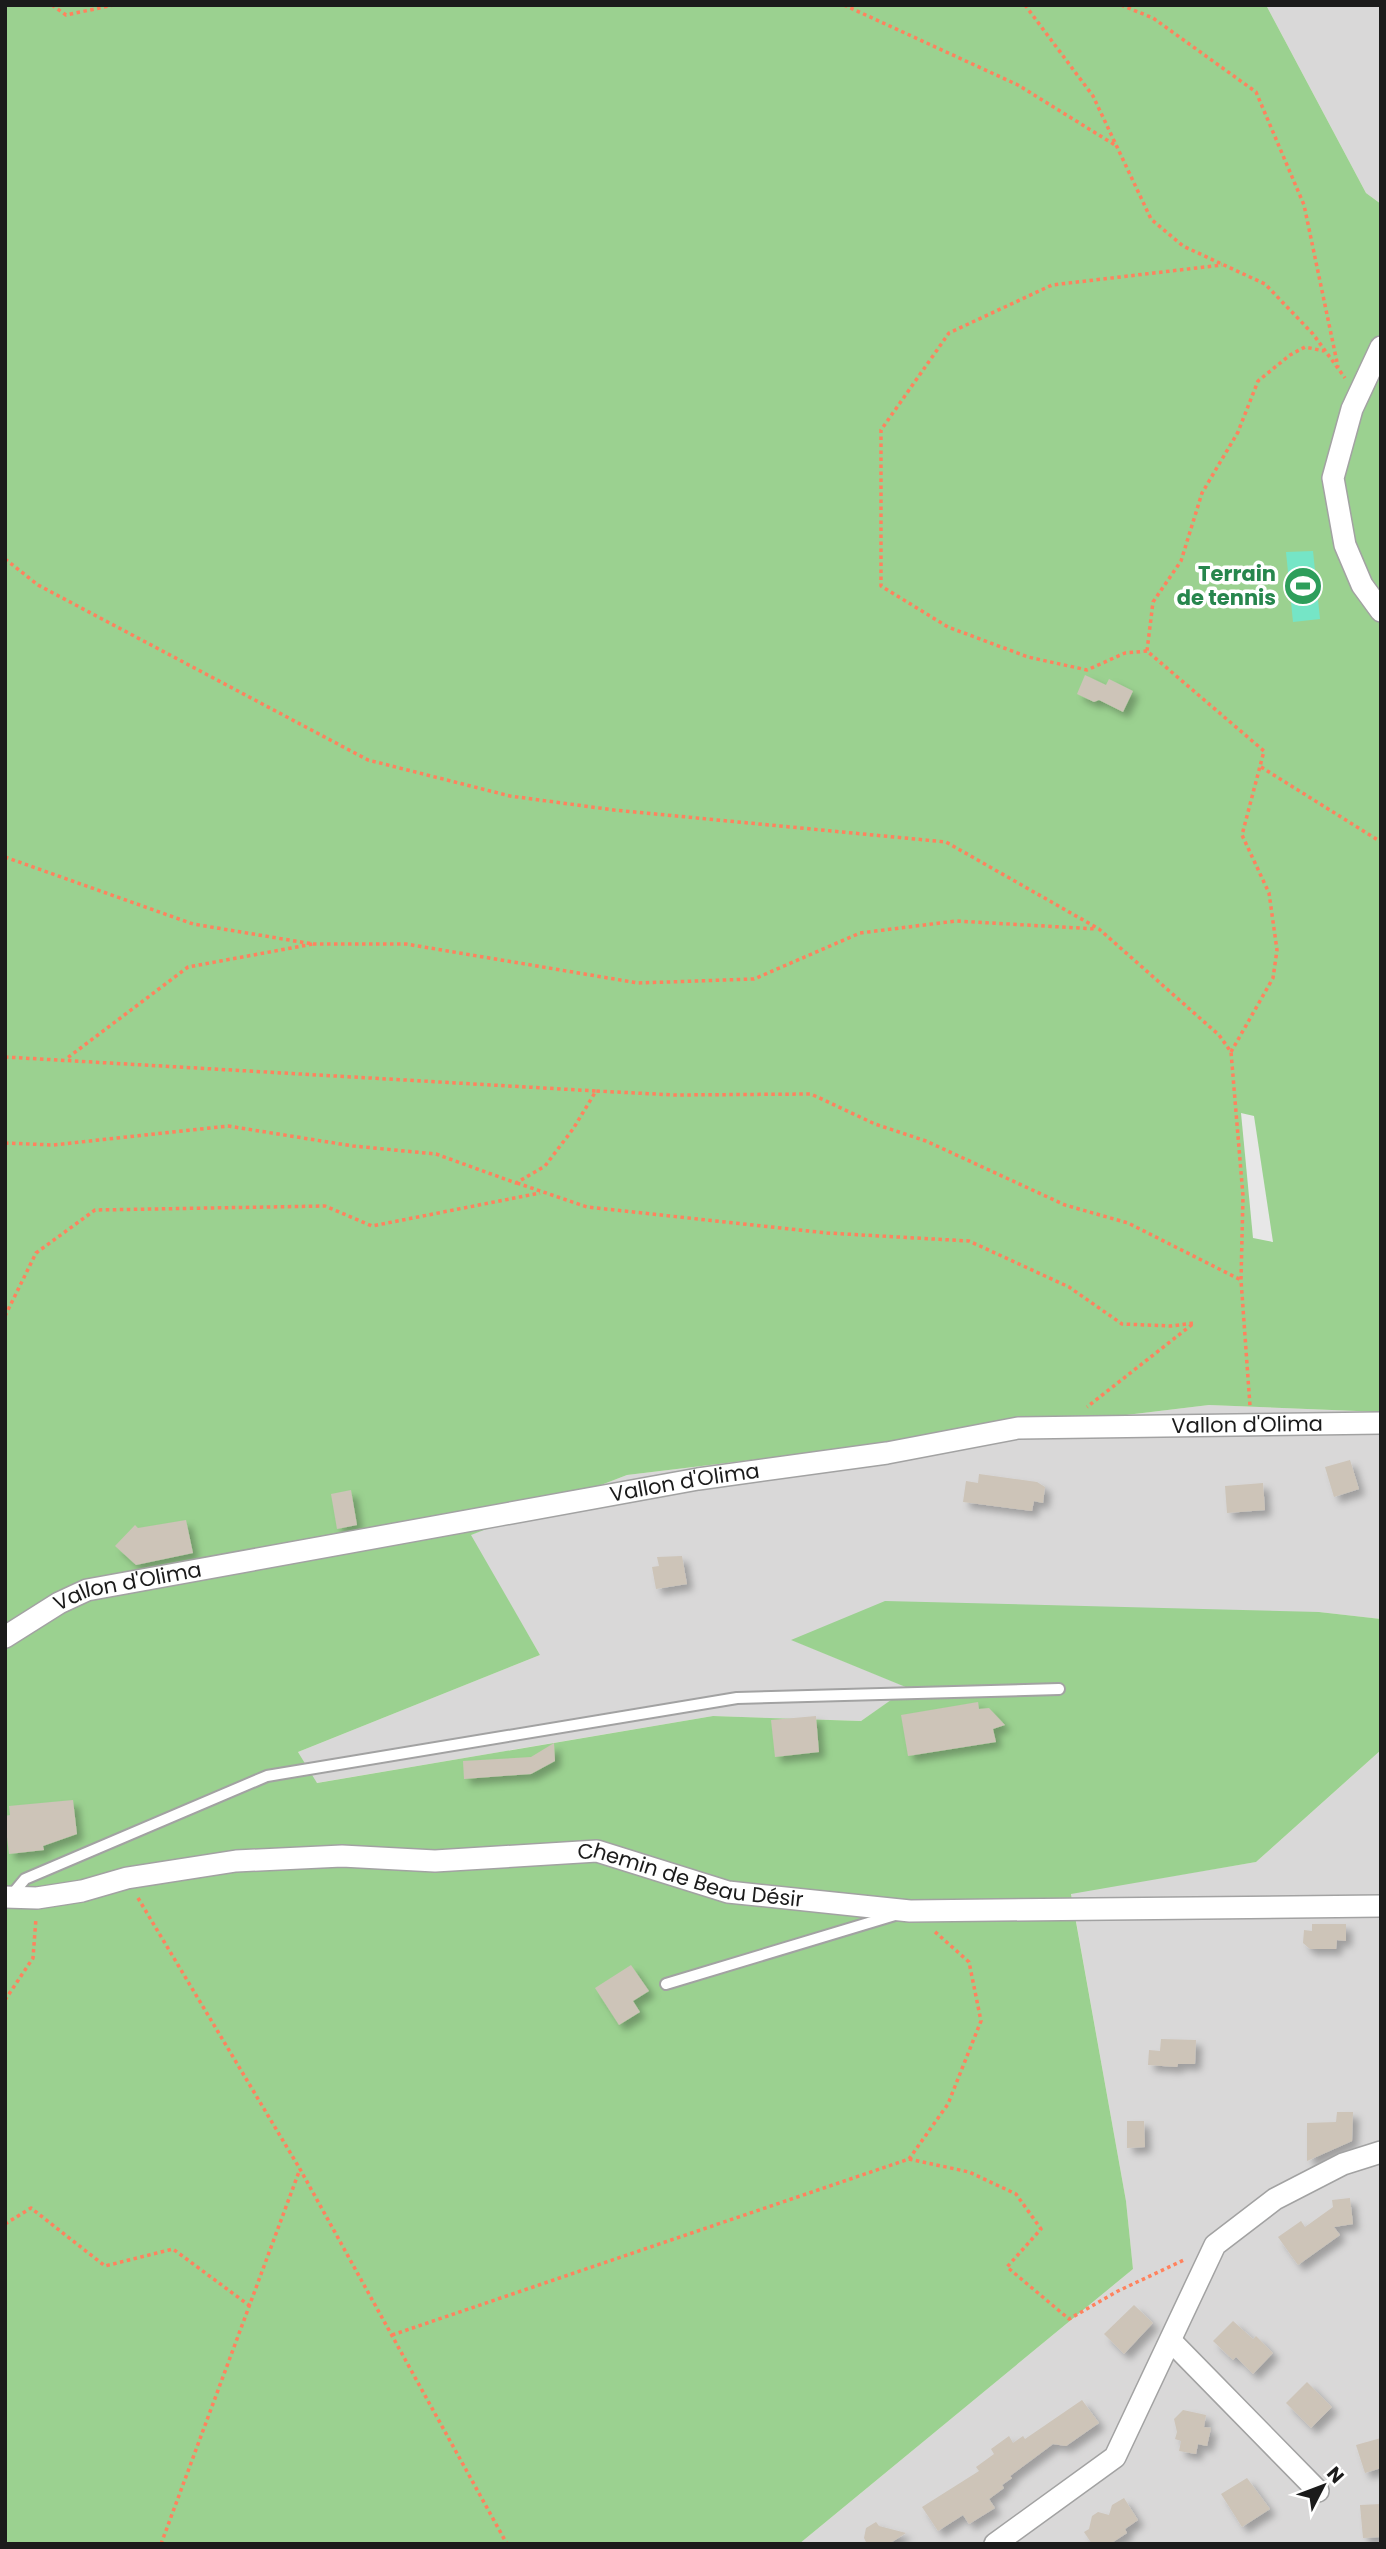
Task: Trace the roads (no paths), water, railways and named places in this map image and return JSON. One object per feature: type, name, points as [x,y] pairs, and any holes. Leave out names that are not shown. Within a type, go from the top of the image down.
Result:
[{"type":"street","points":[[1381,347],[1352,409],[1333,478],[1345,545],[1362,585],[1381,611]]},
{"type":"street","name":"Vallon d'Olima","points":[[5,1637],[60,1603],[87,1590],[698,1479],[887,1453],[1018,1428],[1381,1423]]},
{"type":"street","name":"Chemin de Beau Désir","points":[[8,1897],[37,1898],[82,1891],[127,1878],[236,1861],[342,1856],[435,1861],[597,1850],[728,1892],[910,1911],[1381,1906]]},
{"type":"street","points":[[995,2544],[1021,2537],[1115,2457],[1215,2245],[1275,2199],[1343,2164],[1381,2152]]},
{"type":"street","points":[[1171,2342],[1318,2491]]},
{"type":"lane","points":[[8,1897],[25,1879],[267,1776],[737,1698],[1059,1689]]},
{"type":"lane","points":[[666,1984],[910,1911]]},
{"type":"place","name":"Terrain de tennis","points":[[1303,586]]}]
